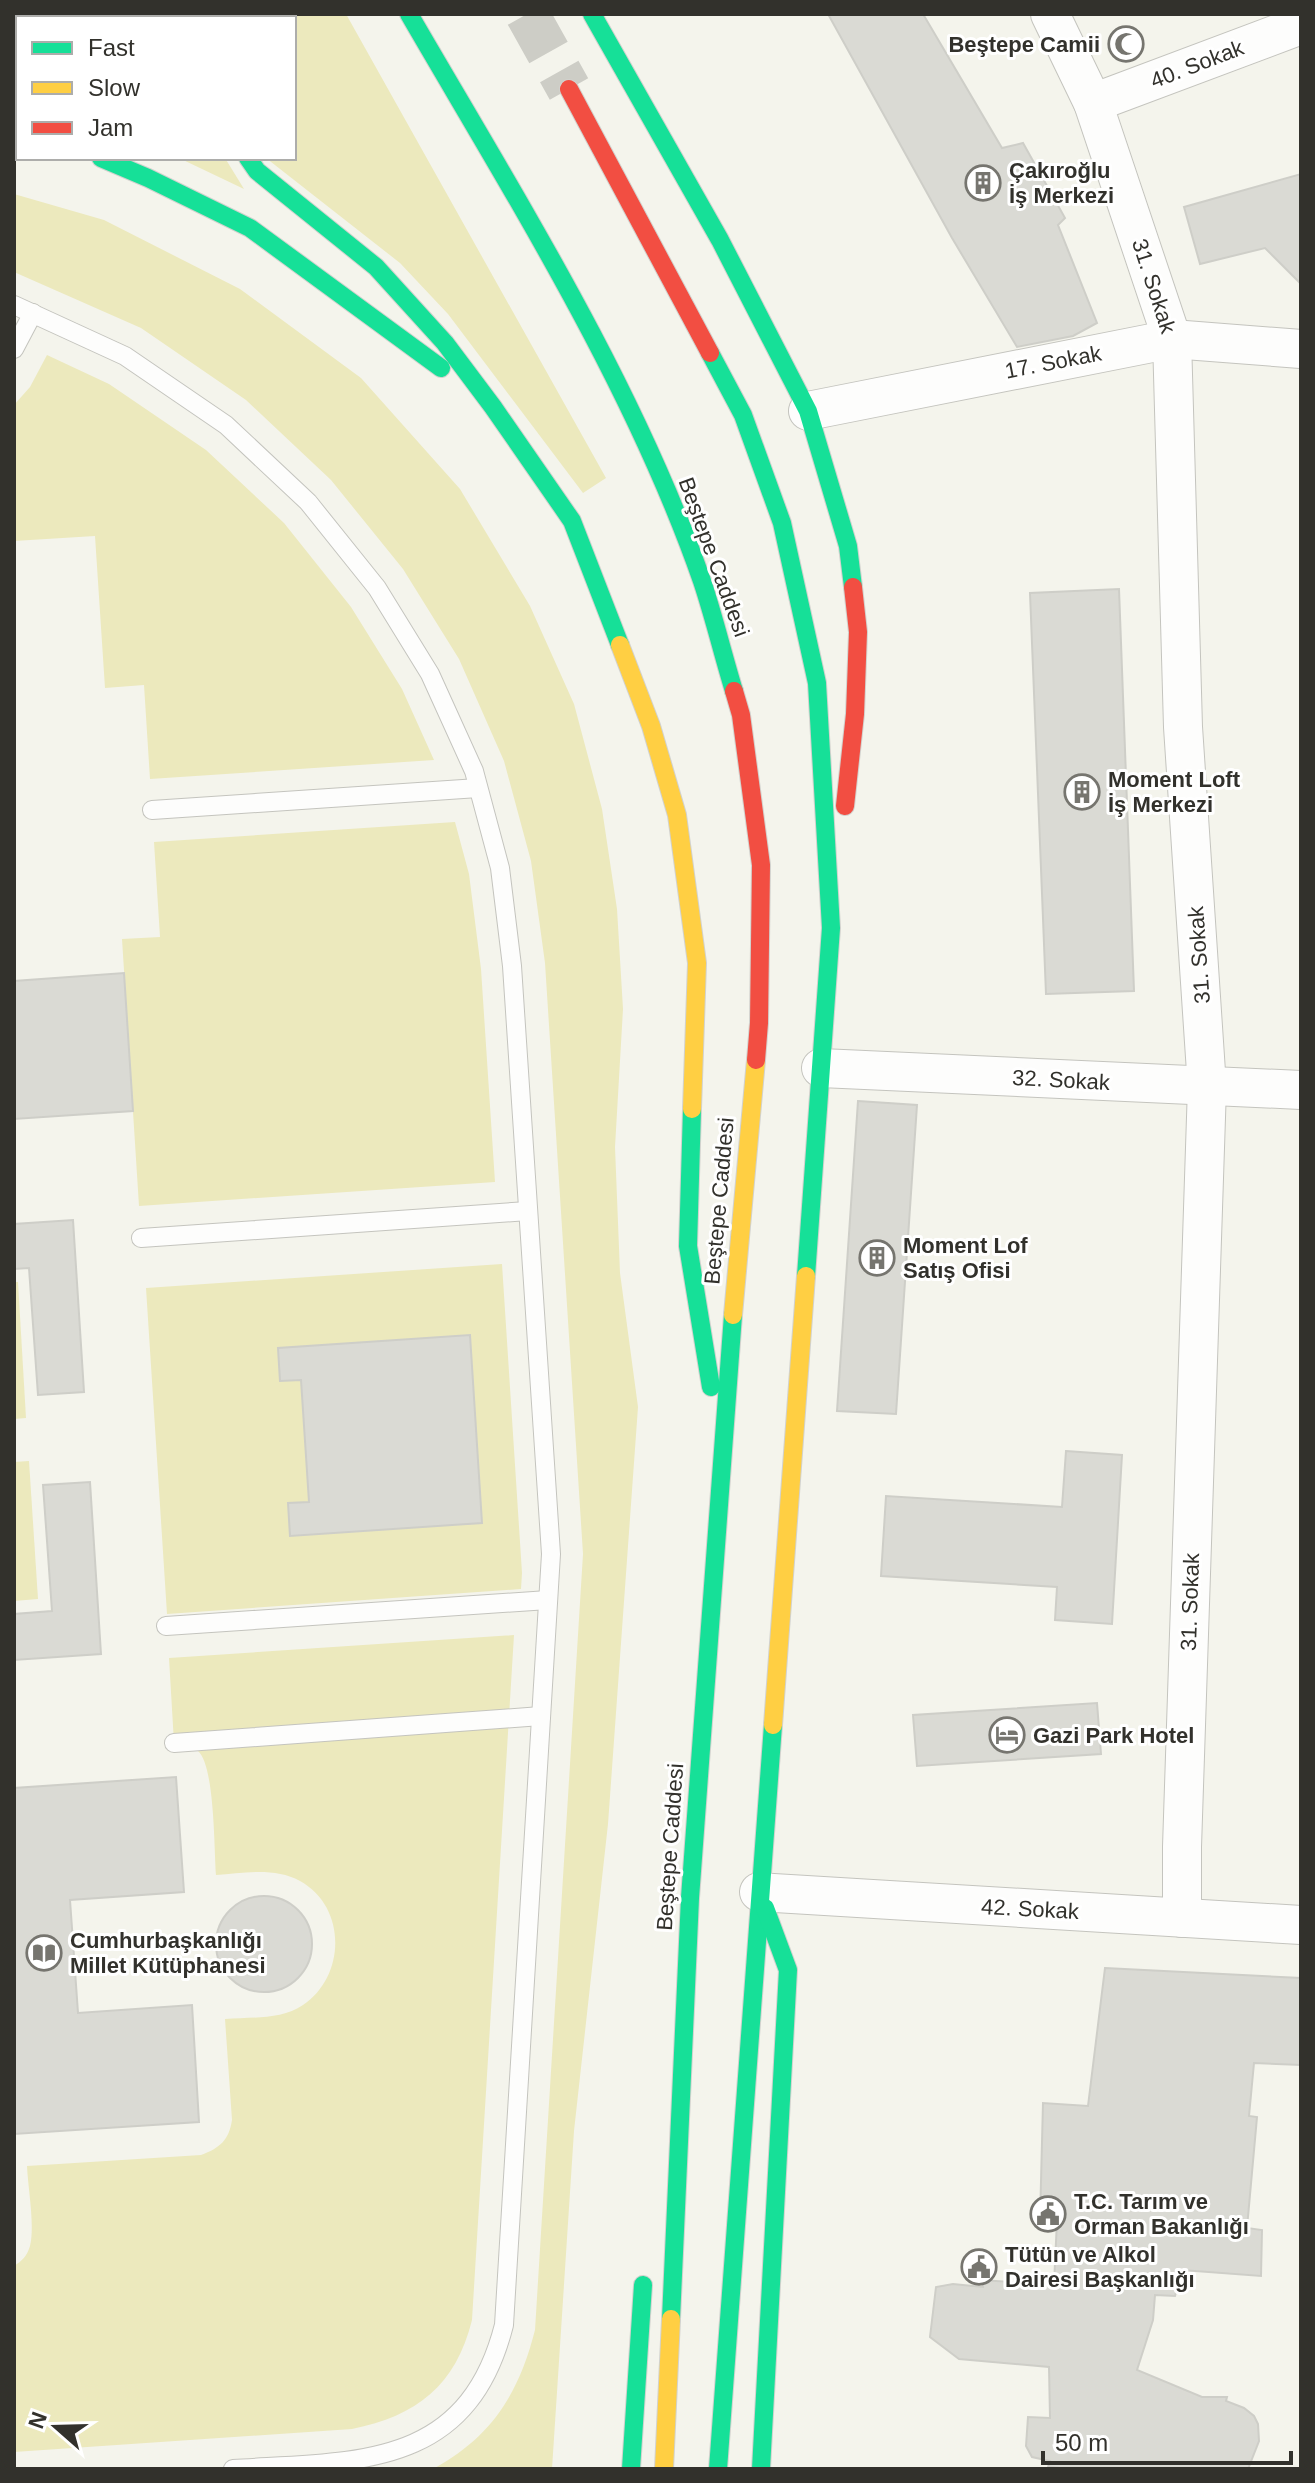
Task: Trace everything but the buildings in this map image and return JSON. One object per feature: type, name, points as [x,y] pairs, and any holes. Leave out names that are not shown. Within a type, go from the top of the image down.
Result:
[{"type":"main road","name":"Beştepe Caddesi","points":[[409,14],[501,173],[627,404],[664,486],[702,581],[741,715],[761,865],[759,1023],[722,1459],[690,1898],[664,2469]]},
{"type":"main road","points":[[582,14],[596,21],[720,240],[808,411],[848,546],[858,632],[855,714],[831,928],[718,2469]]},
{"type":"main road","points":[[569,89],[743,415],[782,523],[817,683],[831,928]]},
{"type":"main road","points":[[106,160],[250,228],[493,407]]},
{"type":"main road","points":[[249,160],[257,171],[376,267],[445,343],[493,407],[572,521],[651,726],[677,815],[697,963],[688,1246],[722,1459]]},
{"type":"main road","points":[[759,1892],[788,1970],[761,2469]]},
{"type":"main road","points":[[662,2107],[690,1898]]},
{"type":"main road","points":[[631,2469],[644,2270]]},
{"type":"street","name":"31. Sokak","points":[[1050,14],[1093,103],[1172,339],[1183,727],[1207,1087],[1182,1918]]},
{"type":"street","name":"40. Sokak","points":[[1093,103],[1286,24]]},
{"type":"street","name":"17. Sokak","points":[[808,411],[1172,339],[1301,349]]},
{"type":"street","name":"32. Sokak","points":[[821,1068],[1301,1090]]},
{"type":"street","name":"42. Sokak","points":[[759,1892],[1301,1925]]},
{"type":"lane","points":[[14,305],[125,356],[226,425],[308,502],[377,588],[430,674],[474,771],[500,868],[511,952],[551,1554],[504,2325],[486,2377],[462,2408],[433,2433],[411,2445],[386,2455],[357,2461],[233,2469]]},
{"type":"lane","points":[[14,349],[33,313]]},
{"type":"lane","points":[[152,810],[478,788]]},
{"type":"lane","points":[[141,1238],[528,1211]]},
{"type":"lane","points":[[166,1626],[548,1600]]},
{"type":"lane","points":[[174,1743],[541,1716]]},
{"type":"shaded area","points":[[14,14],[218,14],[16,16],[14,103]]},
{"type":"shaded area","points":[[346,14],[606,478],[583,493],[448,314],[400,263],[269,160],[296,160],[296,16],[258,16]]},
{"type":"shaded area","points":[[183,160],[226,160],[244,189]]},
{"type":"shaded area","points":[[14,194],[104,220],[240,289],[361,378],[460,489],[530,606],[574,704],[602,809],[617,909],[623,1009],[615,1147],[620,1273],[638,1407],[608,1824],[574,2131],[552,2469],[433,2469],[472,2443],[500,2411],[521,2374],[535,2330],[583,1554],[545,963],[531,861],[504,761],[459,659],[403,569],[331,480],[246,400],[141,328],[14,272]]},
{"type":"shaded area","points":[[47,355],[109,384],[206,450],[284,523],[351,607],[402,689],[434,760],[150,779],[144,685],[105,688],[95,536],[14,541],[14,405],[30,387]]},
{"type":"shaded area","points":[[455,822],[469,874],[481,969],[495,1182],[139,1206],[122,939],[160,937],[154,842]]},
{"type":"shaded area","points":[[502,1264],[521,1589],[167,1614],[146,1288]],"holes":[[[469,1335],[471,1368],[280,1381],[279,1348]]]},
{"type":"shaded area","points":[[14,1282],[18,1282],[26,1418],[14,1419]]},
{"type":"shaded area","points":[[29,1461],[38,1599],[14,1601],[14,1462]]},
{"type":"shaded area","points":[[514,1635],[472,2320],[456,2363],[444,2380],[414,2406],[396,2416],[352,2429],[14,2452],[14,2266],[26,2255],[30,2246],[32,2218],[27,2166],[201,2155],[218,2146],[229,2133],[232,2120],[225,2019],[266,2017],[294,2010],[317,1992],[333,1960],[333,1924],[326,1907],[300,1881],[270,1872],[216,1875],[208,1773],[198,1751],[174,1743],[169,1658]]},
{"type":"tunnel","points":[[527,14],[569,89]]},
{"type":"traffic: fast","points":[[409,14],[569,291],[642,434],[702,581],[734,691]]},
{"type":"traffic: fast","points":[[592,14],[720,240],[808,411],[848,546],[853,587]]},
{"type":"traffic: fast","points":[[106,160],[250,228],[441,368]]},
{"type":"traffic: fast","points":[[249,160],[257,171],[376,267],[445,343],[572,521],[620,645]]},
{"type":"traffic: fast","points":[[710,353],[743,415],[782,523],[817,683],[831,928],[806,1276]]},
{"type":"traffic: fast","points":[[692,1109],[688,1246],[711,1387]]},
{"type":"traffic: fast","points":[[671,2319],[690,1898],[733,1315]]},
{"type":"traffic: fast","points":[[718,2469],[773,1725]]},
{"type":"traffic: fast","points":[[761,2469],[788,1970],[765,1908]]},
{"type":"traffic: fast","points":[[631,2469],[643,2285]]},
{"type":"traffic: slow","points":[[620,645],[651,726],[677,815],[697,963],[692,1109]]},
{"type":"traffic: slow","points":[[733,1315],[756,1060]]},
{"type":"traffic: slow","points":[[773,1725],[806,1276]]},
{"type":"traffic: slow","points":[[664,2469],[671,2319]]},
{"type":"traffic: jam","points":[[569,89],[710,353]]},
{"type":"traffic: jam","points":[[845,806],[855,714],[858,632],[853,587]]},
{"type":"traffic: jam","points":[[734,691],[741,715],[761,865],[756,1060]]},
{"type":"place","name":"Beştepe Camii","points":[[1126,44]]},
{"type":"place","name":"Çakıroğlu İş Merkezi","points":[[983,183]]},
{"type":"place","name":"Moment Loft İş Merkezi","points":[[1082,792]]},
{"type":"place","name":"Moment Lof Satış Ofisi","points":[[877,1258]]},
{"type":"place","name":"Gazi Park Hotel","points":[[1007,1735]]},
{"type":"place","name":"Cumhurbaşkanlığı Millet Kütüphanesi","points":[[44,1953]]},
{"type":"place","name":"T.C. Tarım ve Orman Bakanlığı","points":[[1048,2214]]},
{"type":"place","name":"Tütün ve Alkol Dairesi Başkanlığı","points":[[979,2267]]}]
